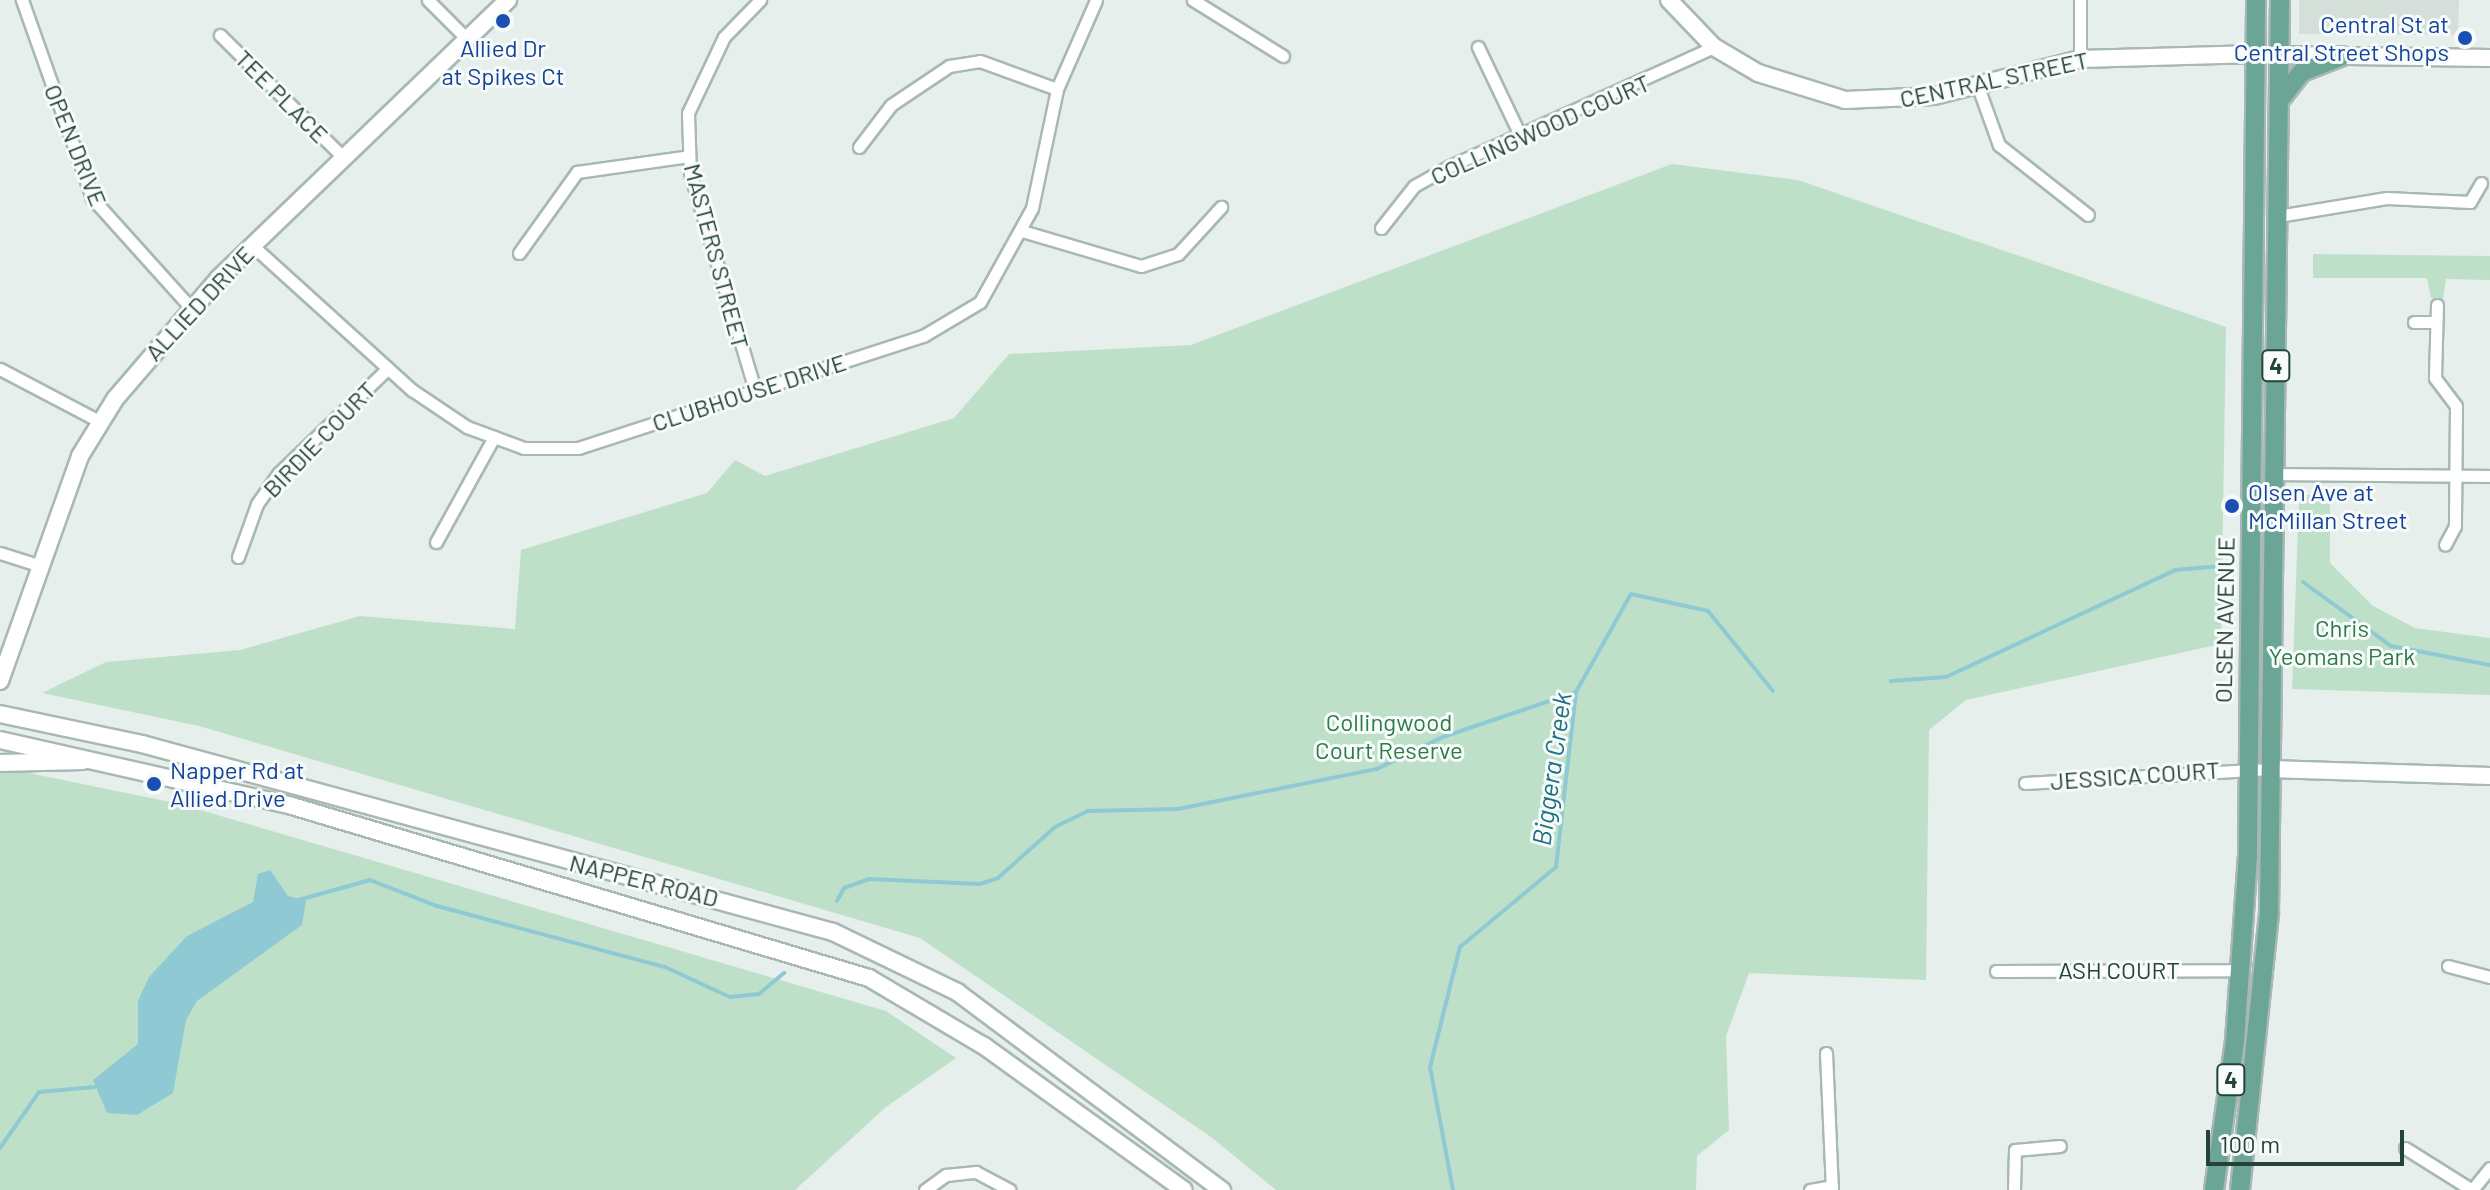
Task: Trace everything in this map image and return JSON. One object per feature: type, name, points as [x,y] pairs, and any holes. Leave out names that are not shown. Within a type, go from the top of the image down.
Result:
[{"type":"main road","name":"ALLIED DRIVE","points":[[0,681],[80,456],[101,422],[191,308],[508,0]]},
{"type":"main road","name":"CENTRAL STREET","points":[[1669,0],[1714,47],[1783,84],[1845,100],[1903,100],[2080,59],[2256,54]]},
{"type":"main road","name":"OLSEN AVENUE","points":[[2214,1190],[2241,970],[2256,0]]},
{"type":"main road","name":"OLSEN AVENUE","points":[[2240,1190],[2266,971],[2280,0]]},
{"type":"main road","points":[[2256,54],[2490,58]]},
{"type":"main road","points":[[2279,101],[2302,72],[2342,56]]},
{"type":"main road","name":"NAPPER ROAD","points":[[0,714],[142,744],[797,919],[833,932],[957,992],[1222,1190]]},
{"type":"main road","name":"NAPPER ROAD","points":[[0,740],[101,759],[292,806],[869,978],[984,1046],[1184,1190]]},
{"type":"main road","points":[[0,763],[101,759]]},
{"type":"main road","points":[[2270,769],[2490,776]]},
{"type":"street","name":"OPEN DRIVE","points":[[22,0],[92,198],[191,308]]},
{"type":"street","points":[[428,0],[467,39]]},
{"type":"street","name":"MASTERS STREET","points":[[755,390],[689,156],[688,113],[704,71],[760,0]]},
{"type":"street","name":"CLUBHOUSE DRIVE","points":[[253,246],[388,368],[467,427],[524,448],[578,448],[923,336],[980,302],[1022,231],[1057,89],[1096,0]]},
{"type":"street","points":[[1193,0],[1283,56]]},
{"type":"street","points":[[2080,0],[2080,59]]},
{"type":"street","name":"TEE PLACE","points":[[220,35],[344,158]]},
{"type":"street","points":[[1478,47],[1520,135]]},
{"type":"street","name":"COLLINGWOOD COURT","points":[[1381,228],[1414,186],[1714,47]]},
{"type":"street","points":[[859,147],[891,105],[949,66],[980,61],[1057,89]]},
{"type":"street","points":[[1977,84],[1999,145],[2088,215]]},
{"type":"street","points":[[519,253],[577,172],[689,156]]},
{"type":"street","points":[[2278,216],[2387,198],[2470,202],[2481,183]]},
{"type":"street","points":[[1022,231],[1141,266],[1178,254],[1221,207]]},
{"type":"street","points":[[2437,305],[2435,378],[2456,406],[2458,476],[2455,526],[2445,545]]},
{"type":"street","points":[[2414,322],[2436,322]]},
{"type":"street","name":"BIRDIE COURT","points":[[238,557],[257,504],[279,473],[388,368]]},
{"type":"street","points":[[0,369],[101,422]]},
{"type":"street","points":[[436,542],[494,437]]},
{"type":"street","points":[[2275,474],[2490,476]]},
{"type":"street","points":[[0,553],[41,566]]},
{"type":"street","name":"JESSICA COURT","points":[[2025,783],[2246,767],[2270,769]]},
{"type":"street","points":[[2448,966],[2490,977]]},
{"type":"street","name":"ASH COURT","points":[[1996,971],[2241,970]]},
{"type":"street","points":[[1810,1190],[1832,1188],[1826,1053]]},
{"type":"street","points":[[2014,1190],[2015,1150],[2060,1146]]},
{"type":"street","points":[[2405,1148],[2472,1190],[2490,1168]]},
{"type":"street","points":[[925,1190],[946,1175],[976,1172],[1010,1190]]},
{"type":"shaded area","points":[[2299,0],[2459,0],[2458,35],[2299,34]]},
{"type":"green space","name":"Collingwood Court Reserve","points":[[1672,164],[1798,180],[2226,327],[2221,644],[1966,700],[1929,730],[1926,980],[1749,973],[1726,1036],[1729,1130],[1697,1156],[1696,1190],[1276,1190],[1211,1137],[920,938],[199,726],[42,693],[106,662],[240,650],[360,616],[515,629],[521,550],[707,493],[735,460],[765,476],[954,418],[1009,354],[1191,345]]},
{"type":"green space","points":[[2313,254],[2490,256],[2490,280],[2446,279],[2443,299],[2431,298],[2427,278],[2313,278]]},
{"type":"green space","name":"Chris Yeomans Park","points":[[2306,495],[2330,495],[2330,563],[2373,606],[2415,628],[2490,638],[2490,695],[2292,689],[2299,502]]},
{"type":"green space","points":[[0,767],[180,804],[886,1011],[956,1058],[886,1107],[795,1190],[0,1190]]},
{"type":"water","points":[[270,870],[288,896],[306,901],[302,925],[197,1001],[186,1020],[173,1093],[137,1115],[107,1113],[93,1080],[138,1044],[138,1001],[149,977],[187,936],[253,902],[258,874]]},
{"type":"waterway","name":"Biggera Creek","points":[[1891,681],[1946,677],[2175,570],[2221,566]]},
{"type":"waterway","name":"Biggera Creek","points":[[2303,582],[2391,646],[2490,665]]},
{"type":"waterway","name":"Biggera Creek","points":[[1453,1190],[1430,1067],[1460,947],[1556,867],[1576,692],[1631,594],[1708,611],[1773,691]]},
{"type":"waterway","points":[[837,901],[844,888],[869,879],[980,884],[998,878],[1055,827],[1088,811],[1178,809],[1377,769],[1443,737],[1576,692]]},
{"type":"waterway","points":[[295,901],[370,880],[437,906],[665,967],[730,997],[759,994],[784,973]]},
{"type":"waterway","points":[[0,1148],[39,1092],[95,1087]]},
{"type":"place","name":"Allied Dr at Spikes Ct","points":[[503,21]]},
{"type":"place","name":"Central St at Central Street Shops","points":[[2465,38]]},
{"type":"place","name":"Olsen Ave at McMillan Street","points":[[2232,506]]},
{"type":"place","name":"Napper Rd at Allied Drive","points":[[154,784]]}]
